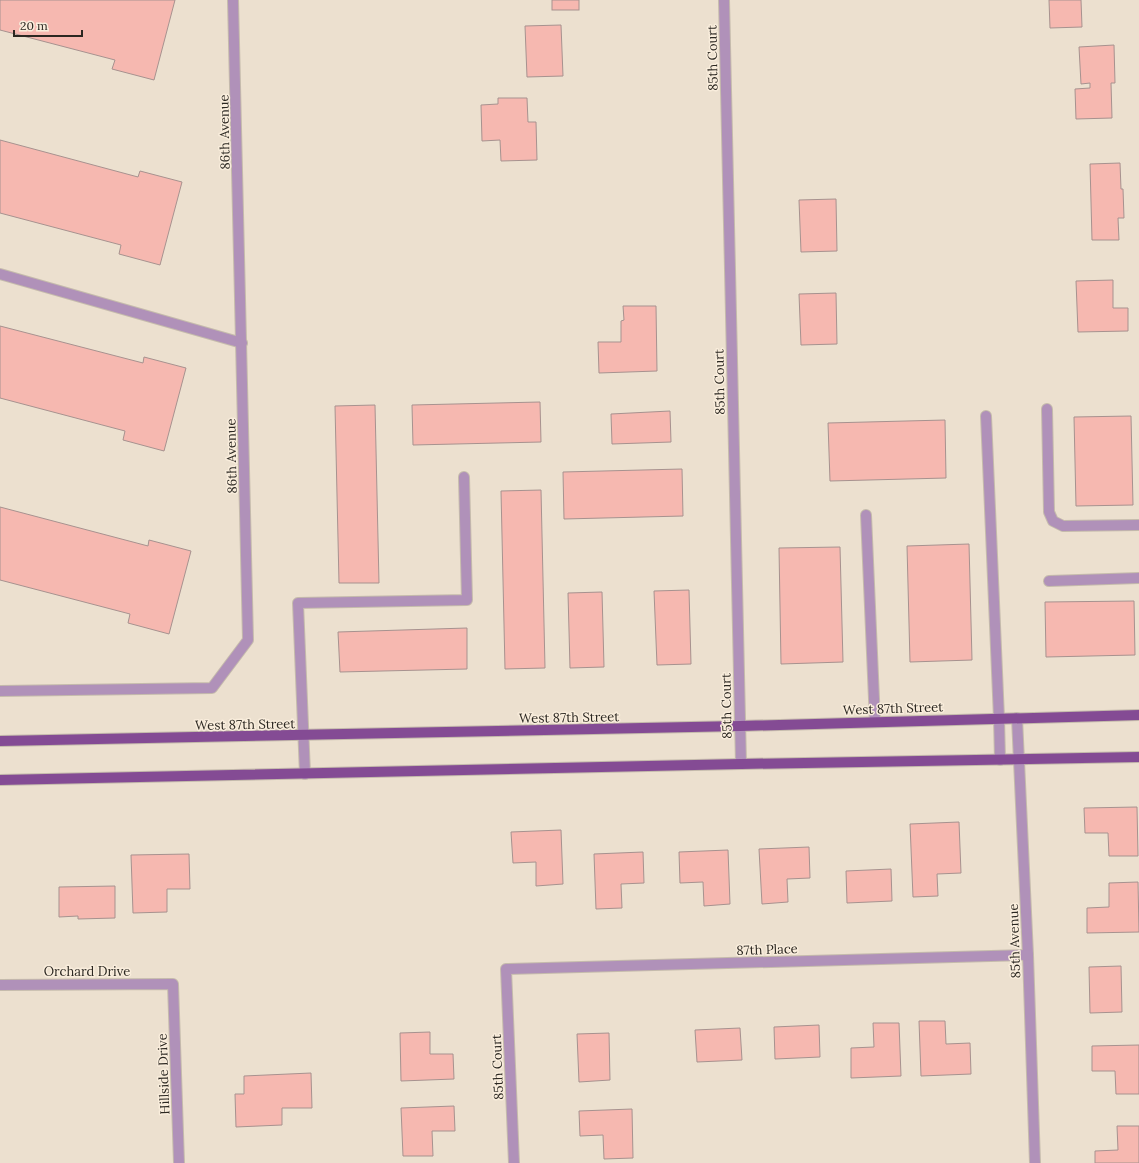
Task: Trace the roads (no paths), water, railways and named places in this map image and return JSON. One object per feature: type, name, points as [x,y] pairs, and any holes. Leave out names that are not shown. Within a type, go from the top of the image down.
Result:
[{"type":"main road","name":"West 87th Street","points":[[0,741],[304,736],[1139,715]]},
{"type":"main road","points":[[0,780],[1139,757]]},
{"type":"street","name":"86th Avenue","points":[[0,691],[212,688],[248,640],[233,0]]},
{"type":"street","name":"85th Court","points":[[724,0],[741,764]]},
{"type":"street","points":[[0,274],[242,343]]},
{"type":"street","points":[[1047,409],[1049,512],[1053,521],[1063,526],[1139,525]]},
{"type":"street","points":[[986,416],[1000,760]]},
{"type":"street","points":[[305,774],[298,603],[467,600],[464,477]]},
{"type":"street","points":[[866,515],[875,722]]},
{"type":"street","points":[[1049,581],[1139,578]]},
{"type":"street","name":"85th Avenue","points":[[1018,718],[1028,955],[1034,1163]]},
{"type":"street","name":"87th Place","points":[[506,969],[1028,955]]},
{"type":"street","name":"85th Court","points":[[506,969],[514,1163]]},
{"type":"street","name":"Orchard Drive","points":[[0,985],[173,984]]},
{"type":"street","name":"Hillside Drive","points":[[173,984],[178,1163]]}]
